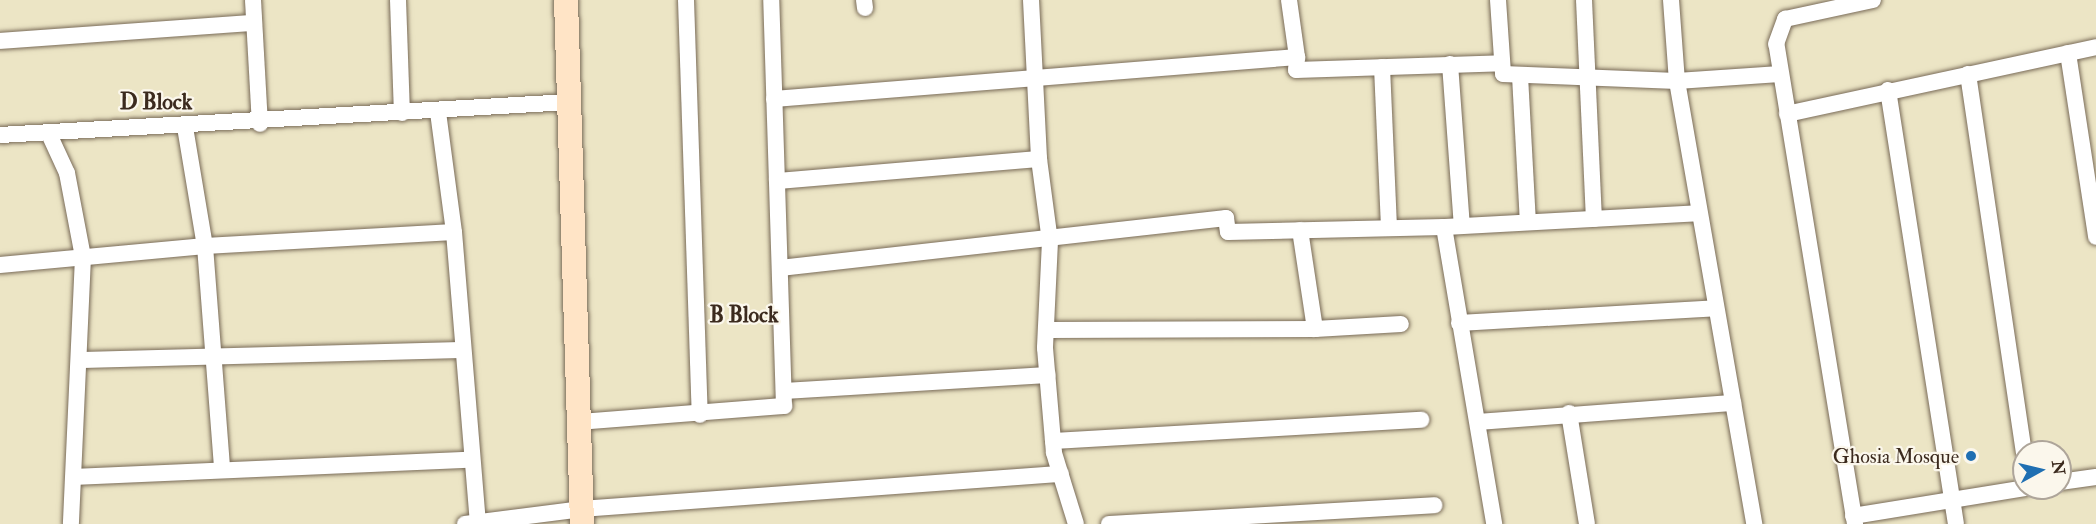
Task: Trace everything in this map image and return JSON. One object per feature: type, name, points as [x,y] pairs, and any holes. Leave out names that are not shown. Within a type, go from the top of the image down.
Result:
[{"type":"street","points":[[253,0],[260,124]]},
{"type":"street","points":[[398,0],[402,113]]},
{"type":"street","points":[[566,0],[582,517]]},
{"type":"street","points":[[686,0],[699,415]]},
{"type":"street","points":[[579,423],[699,415],[784,406],[771,0]]},
{"type":"street","points":[[1031,0],[1039,159],[1050,241],[1046,330],[1053,441],[1076,524]]},
{"type":"street","points":[[1289,0],[1297,57],[1296,70],[1502,63]]},
{"type":"street","points":[[1498,0],[1503,74],[1677,81],[1780,74]]},
{"type":"street","points":[[1584,0],[1594,219]]},
{"type":"street","points":[[1671,0],[1677,81],[1754,524]]},
{"type":"street","points":[[1872,0],[1785,19],[1776,44],[1854,520],[2012,490]]},
{"type":"street","points":[[0,41],[253,23]]},
{"type":"street","points":[[1787,114],[1888,90],[2096,47]]},
{"type":"street","points":[[2068,53],[2096,237]]},
{"type":"street","points":[[774,99],[1036,76],[1297,57]]},
{"type":"street","points":[[1450,64],[1462,226]]},
{"type":"street","points":[[1382,67],[1389,228]]},
{"type":"street","points":[[1968,74],[2022,440]]},
{"type":"street","points":[[1520,76],[1528,222]]},
{"type":"street","points":[[1888,90],[1956,524]]},
{"type":"street","points":[[0,135],[260,124],[570,102]]},
{"type":"street","points":[[438,112],[454,232],[472,460],[472,523],[582,517],[1061,474]]},
{"type":"street","points":[[185,128],[205,246],[217,356],[222,469]]},
{"type":"street","points":[[49,134],[68,173],[83,257],[81,360],[71,524]]},
{"type":"street","points":[[777,181],[1039,159]]},
{"type":"street","points":[[780,268],[1050,241],[1226,218],[1228,232],[1444,227],[1699,213]]},
{"type":"street","points":[[1444,227],[1459,323],[1479,422],[1494,524]]},
{"type":"street","points":[[1300,230],[1315,329]]},
{"type":"street","points":[[0,265],[205,246],[454,232]]},
{"type":"street","points":[[1459,323],[1716,308]]},
{"type":"street","points":[[1046,330],[1315,329],[1401,324]]},
{"type":"street","points":[[81,360],[462,350]]},
{"type":"street","points":[[784,391],[1048,375]]},
{"type":"street","points":[[1479,422],[1569,412],[1733,403]]},
{"type":"street","points":[[1569,412],[1587,524]]},
{"type":"street","points":[[1053,441],[1421,420]]},
{"type":"street","points":[[75,477],[472,460]]},
{"type":"street","points":[[2072,480],[2096,477]]},
{"type":"street","points":[[1109,524],[1434,505]]},
{"type":"place","name":"Ghosia Mosque","points":[[1971,456]]},
{"type":"district","name":"D Block","points":[[156,103]]},
{"type":"district","name":"B Block","points":[[744,316]]}]
